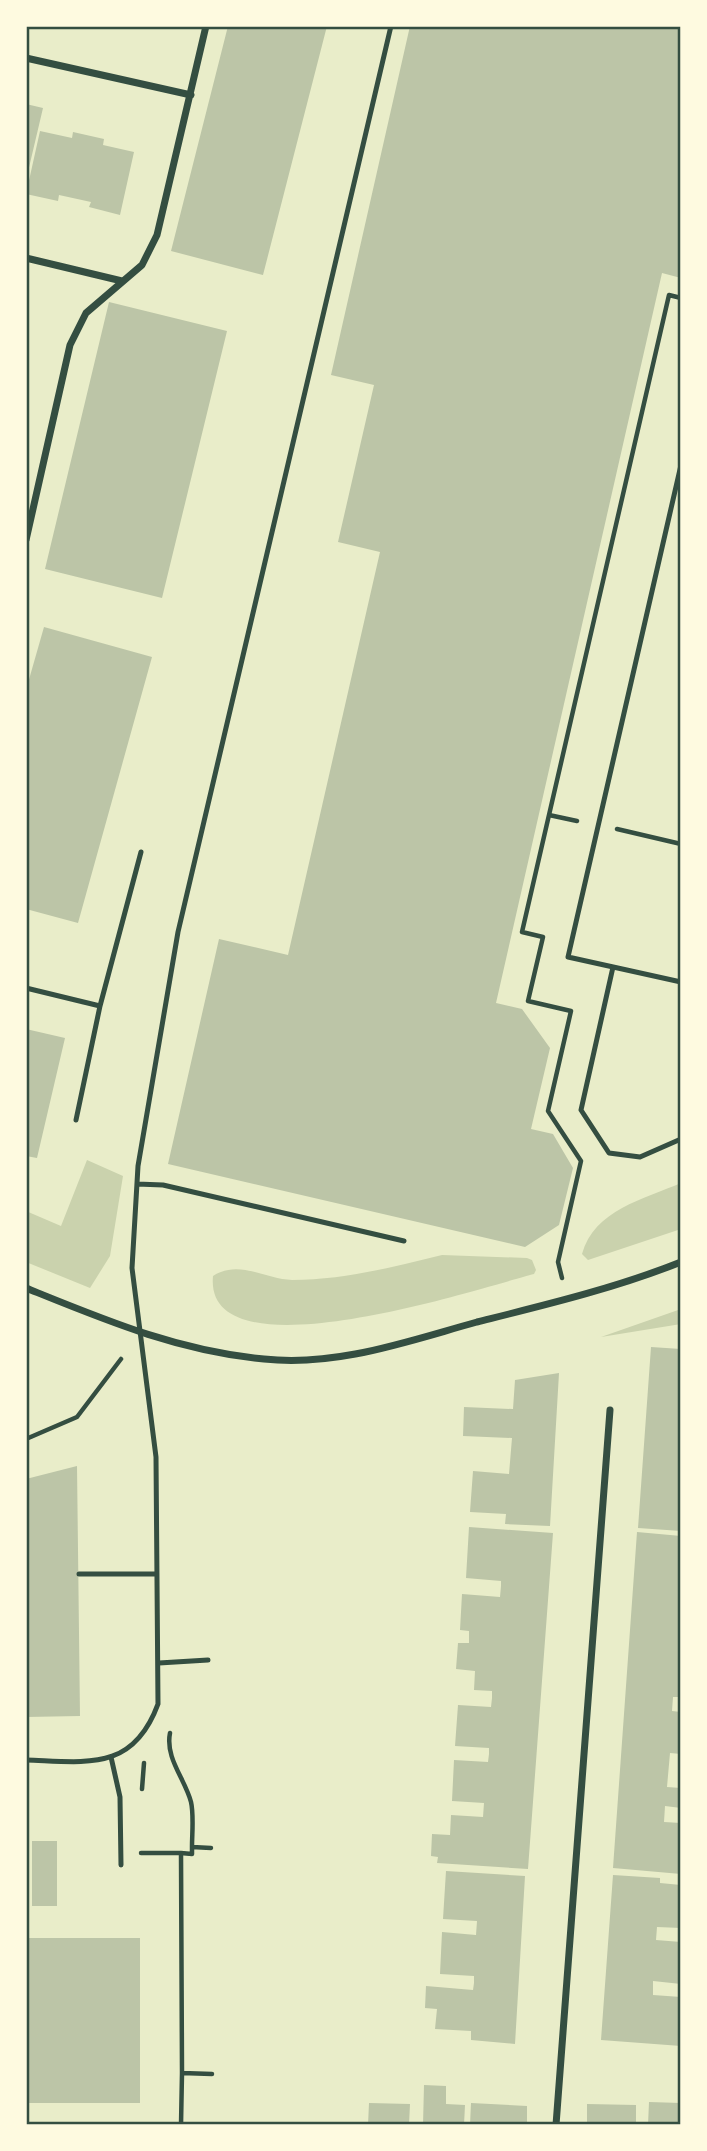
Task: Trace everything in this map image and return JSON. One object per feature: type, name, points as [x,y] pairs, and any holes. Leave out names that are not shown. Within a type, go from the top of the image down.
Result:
[{"type":"street","points":[[26,540],[70,345],[86,313],[142,265],[156,235],[206,26]]},
{"type":"street","points":[[26,58],[191,95]]},
{"type":"street","points":[[26,258],[122,281]]},
{"type":"street","points":[[26,1288],[140,1334],[208,1351],[265,1359],[310,1361],[354,1355],[506,1315],[655,1273],[681,1262]]},
{"type":"street","points":[[556,2125],[610,1410]]},
{"type":"lane","points":[[26,1760],[89,1762],[119,1756],[149,1728],[158,1704],[156,1457],[132,1268],[137,1184],[178,932],[391,26]]},
{"type":"lane","points":[[681,465],[568,957],[681,982]]},
{"type":"lane","points":[[76,1120],[100,1006],[141,852]]},
{"type":"lane","points":[[613,967],[581,1110],[609,1153],[640,1157],[681,1139]]},
{"type":"lane","points":[[26,988],[100,1006]]},
{"type":"lane","points":[[137,1184],[163,1185],[404,1241]]},
{"type":"lane","points":[[79,1574],[157,1574]]},
{"type":"lane","points":[[159,1663],[208,1660]]},
{"type":"lane","points":[[111,1757],[120,1797],[121,1866]]},
{"type":"path","points":[[669,295],[681,298]]},
{"type":"path","points":[[26,1439],[78,1418],[140,1334]]},
{"type":"path","points":[[141,1843],[141,1854],[192,1854],[191,1802],[176,1773],[169,1740],[172,1725],[153,1718]]},
{"type":"path","points":[[129,1746],[145,1763],[140,1798]]},
{"type":"path","points":[[192,1847],[211,1847]]},
{"type":"path","points":[[181,1853],[181,2125]]},
{"type":"path","points":[[182,2073],[212,2074]]},
{"type":"green space","points":[[87,1160],[123,1176],[110,1256],[90,1288],[26,1262],[26,1211],[61,1226]]},
{"type":"green space","points":[[681,1183],[681,1229],[588,1260],[582,1254],[588,1239],[609,1216]]},
{"type":"green space","points":[[442,1255],[527,1258],[532,1260],[536,1270],[534,1274],[409,1308],[352,1319],[298,1325],[252,1322],[222,1307],[213,1276],[232,1269],[292,1280],[330,1278]]},
{"type":"green space","points":[[681,1309],[681,1324],[601,1337]]},
{"type":"building","points":[[228,26],[327,26],[263,275],[171,251]]},
{"type":"building","points":[[410,26],[681,26],[681,278],[662,273],[496,1003],[522,1009],[550,1048],[531,1129],[553,1134],[573,1168],[559,1225],[525,1247],[168,1164],[219,939],[288,955],[380,552],[338,542],[374,385],[331,375]]},
{"type":"building","points":[[26,104],[43,108],[27,176],[26,176]]},
{"type":"building","points":[[40,131],[72,138],[73,132],[104,139],[103,145],[134,152],[120,215],[89,207],[91,202],[59,195],[58,201],[26,194]]},
{"type":"building","points":[[109,302],[227,331],[162,598],[45,569]]},
{"type":"building","points":[[44,627],[152,657],[78,923],[26,909],[26,690]]},
{"type":"building","points":[[26,1029],[65,1038],[37,1158],[26,1156]]},
{"type":"building","points":[[651,1347],[681,1349],[681,1531],[638,1528]]},
{"type":"building","points":[[559,1373],[550,1526],[505,1524],[506,1514],[470,1512],[473,1471],[509,1474],[512,1438],[463,1436],[464,1407],[513,1409],[515,1380]]},
{"type":"building","points":[[77,1466],[80,1716],[26,1717],[26,1479]]},
{"type":"building","points":[[469,1527],[553,1533],[528,1869],[437,1863],[438,1857],[431,1856],[432,1834],[450,1835],[451,1815],[483,1817],[484,1803],[452,1801],[454,1760],[488,1762],[489,1754],[489,1748],[455,1746],[458,1705],[491,1707],[492,1698],[492,1691],[474,1690],[475,1671],[456,1669],[458,1643],[469,1643],[469,1631],[460,1630],[462,1594],[500,1597],[501,1586],[501,1581],[466,1578]]},
{"type":"building","points":[[637,1532],[681,1536],[681,1697],[673,1697],[672,1711],[681,1712],[681,1754],[670,1753],[667,1787],[681,1788],[681,1808],[665,1806],[664,1822],[681,1823],[681,1874],[613,1868]]},
{"type":"building","points":[[32,1841],[57,1841],[57,1906],[32,1906]]},
{"type":"building","points":[[446,1871],[525,1876],[515,2044],[471,2040],[471,2031],[435,2029],[437,2009],[425,2008],[426,1986],[473,1990],[474,1976],[440,1974],[442,1932],[476,1935],[477,1921],[443,1919]]},
{"type":"building","points":[[613,1875],[660,1878],[660,1883],[681,1885],[681,1928],[657,1927],[656,1940],[681,1942],[681,1984],[653,1981],[653,1995],[681,1997],[681,2046],[601,2040]]},
{"type":"building","points":[[26,1938],[140,1938],[140,2103],[26,2103]]},
{"type":"building","points":[[424,2085],[446,2086],[446,2104],[465,2105],[464,2125],[423,2125]]},
{"type":"building","points":[[649,2102],[681,2103],[681,2125],[648,2125]]},
{"type":"building","points":[[369,2103],[410,2104],[409,2125],[368,2125]]},
{"type":"building","points":[[471,2103],[527,2106],[527,2125],[470,2125]]},
{"type":"building","points":[[587,2104],[636,2105],[636,2125],[587,2125]]}]
